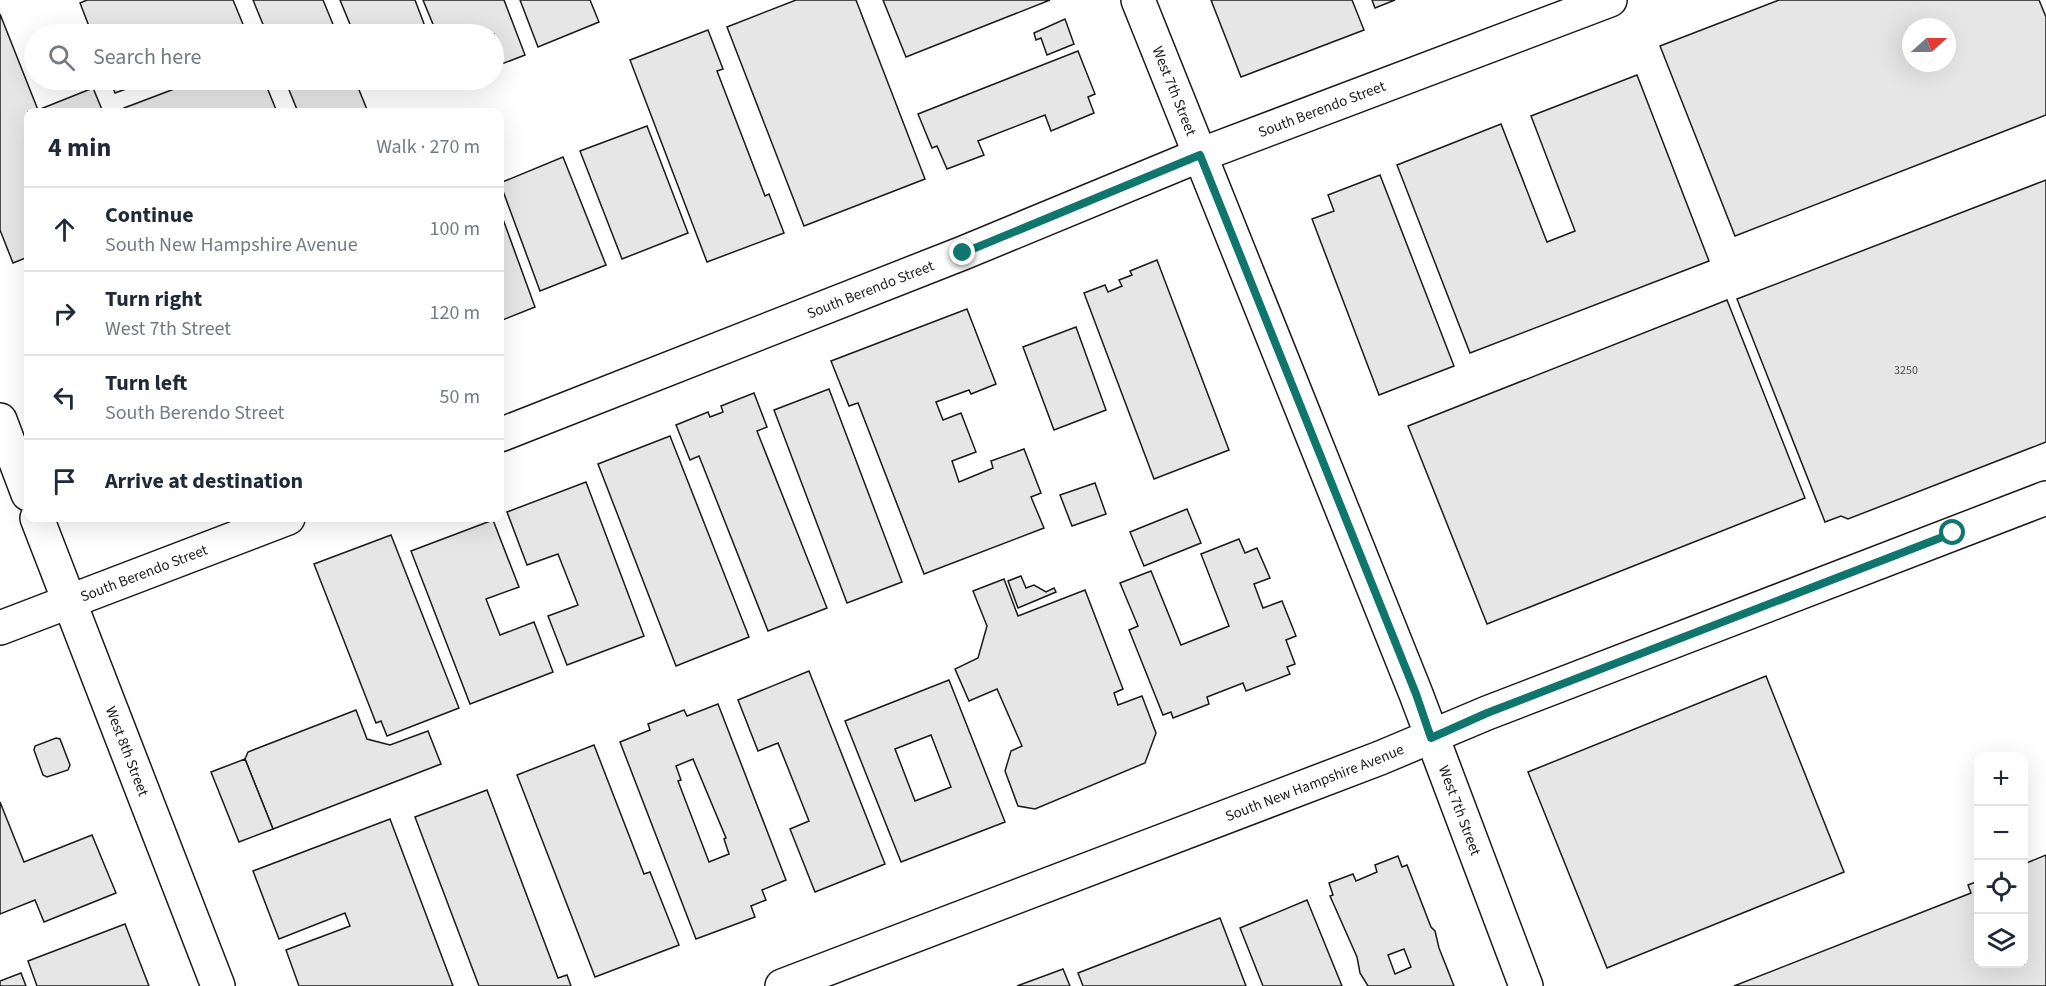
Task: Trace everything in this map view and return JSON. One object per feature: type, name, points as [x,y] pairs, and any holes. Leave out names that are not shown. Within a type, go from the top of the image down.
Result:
[{"type":"street","name":"West 7th Street","points":[[1138,0],[1416,694],[1526,986]]},
{"type":"street","name":"South Berendo Street","points":[[504,433],[930,266],[1200,155],[1610,0]]},
{"type":"street","points":[[0,420],[24,483]]},
{"type":"street","name":"South New Hampshire Avenue","points":[[782,986],[1431,738],[1487,713],[2046,498]]},
{"type":"street","name":"West 8th Street","points":[[40,522],[218,986]]},
{"type":"street","name":"South Berendo Street","points":[[0,628],[278,522]]},
{"type":"building","points":[[87,0],[233,0],[243,24],[88,24],[80,3]]},
{"type":"building","points":[[253,0],[323,0],[333,24],[263,24]]},
{"type":"building","points":[[340,0],[415,0],[424,24],[350,24]]},
{"type":"building","points":[[423,0],[504,0],[525,55],[504,63],[504,24],[433,24]]},
{"type":"building","points":[[520,0],[590,0],[599,22],[538,47]]},
{"type":"building","points":[[796,0],[856,0],[925,179],[804,226],[727,27]]},
{"type":"building","points":[[883,0],[1050,0],[906,57]]},
{"type":"building","points":[[1211,0],[1352,0],[1364,30],[1241,77]]},
{"type":"building","points":[[1372,0],[1395,0],[1375,8]]},
{"type":"building","points":[[1779,0],[2039,0],[2046,17],[2046,115],[1735,236],[1660,46]]},
{"type":"building","points":[[0,14],[24,75],[24,90],[30,90],[37,108],[24,108],[24,259],[13,263],[0,230]]},
{"type":"building","points":[[1065,19],[1074,44],[1047,55],[1041,38],[1036,40],[1034,33]]},
{"type":"building","points":[[708,30],[723,69],[717,71],[765,196],[769,194],[784,233],[707,262],[630,60]]},
{"type":"building","points":[[1078,51],[1095,94],[1088,97],[1094,113],[1051,131],[1045,115],[978,141],[984,155],[947,169],[937,146],[932,148],[918,114]]},
{"type":"building","points":[[1637,75],[1709,261],[1470,353],[1397,165],[1501,124],[1547,242],[1575,231],[1531,116]]},
{"type":"building","points":[[88,90],[94,90],[101,108],[43,108]]},
{"type":"building","points":[[172,90],[268,90],[275,108],[124,108]]},
{"type":"building","points":[[289,90],[359,90],[366,108],[296,108]]},
{"type":"building","points":[[647,126],[688,233],[622,259],[580,151]]},
{"type":"building","points":[[563,157],[606,265],[540,291],[504,194],[504,181]]},
{"type":"building","points":[[1380,175],[1454,366],[1379,395],[1312,219],[1334,211],[1328,195]]},
{"type":"building","points":[[2046,180],[2046,442],[1848,519],[1841,516],[1825,522],[1737,299]]},
{"type":"building","points":[[504,222],[535,307],[504,319]]},
{"type":"building","points":[[1157,260],[1229,450],[1154,479],[1084,293],[1105,285],[1108,292],[1122,286],[1119,280],[1132,275],[1130,271]]},
{"type":"building","points":[[1727,300],[1805,498],[1487,624],[1408,426]]},
{"type":"building","points":[[967,309],[996,384],[971,394],[969,390],[936,402],[943,420],[961,413],[976,452],[952,461],[959,482],[993,468],[991,461],[1024,449],[1041,493],[1031,497],[1044,528],[924,574],[858,403],[849,406],[831,361]]},
{"type":"building","points":[[1076,327],[1106,410],[1054,430],[1023,347]]},
{"type":"building","points":[[829,389],[902,582],[847,603],[774,410]]},
{"type":"building","points":[[754,393],[767,427],[757,431],[827,608],[768,631],[699,456],[690,460],[676,425],[708,412],[710,417],[723,412],[721,406]]},
{"type":"building","points":[[670,436],[749,637],[676,666],[598,464]]},
{"type":"building","points":[[586,482],[644,636],[567,665],[548,616],[578,605],[558,554],[527,565],[507,512]]},
{"type":"building","points":[[1095,483],[1106,514],[1072,526],[1060,495]]},
{"type":"building","points":[[1187,509],[1201,543],[1144,566],[1130,532]]},
{"type":"building","points":[[488,522],[494,522],[519,587],[486,599],[500,635],[534,622],[553,672],[470,704],[411,551]]},
{"type":"building","points":[[391,535],[459,708],[387,736],[381,721],[376,723],[314,564]]},
{"type":"building","points":[[1239,539],[1245,553],[1257,548],[1270,578],[1254,584],[1263,608],[1282,601],[1296,636],[1286,640],[1295,664],[1287,667],[1290,674],[1246,691],[1243,683],[1207,697],[1209,704],[1173,718],[1171,712],[1163,715],[1129,630],[1138,626],[1120,583],[1151,571],[1181,645],[1229,626],[1201,554]]},
{"type":"building","points":[[1021,576],[1026,588],[1034,585],[1046,592],[1054,588],[1056,592],[1018,608],[1008,581]]},
{"type":"building","points":[[1004,579],[1018,616],[1085,590],[1123,689],[1114,693],[1118,705],[1142,696],[1156,733],[1145,763],[1035,809],[1018,806],[1005,771],[1011,751],[1022,746],[997,689],[969,701],[955,669],[978,658],[987,626],[973,591]]},
{"type":"building","points":[[809,671],[885,864],[815,892],[790,829],[809,821],[778,743],[758,751],[738,700]]},
{"type":"building","points":[[1766,676],[1844,872],[1607,968],[1528,772]]},
{"type":"building","points":[[949,680],[1005,822],[901,862],[845,721]],"holes":[[[931,735],[951,787],[915,801],[895,749]]]},
{"type":"building","points":[[718,704],[786,880],[762,890],[766,900],[751,906],[755,917],[696,939],[620,742],[650,730],[648,724],[684,710],[687,716]],"holes":[[[693,759],[726,838],[724,839],[729,854],[709,862],[678,781],[681,780],[676,766]]]},
{"type":"building","points":[[356,710],[367,739],[390,745],[428,731],[441,764],[273,829],[245,759],[248,752]]},
{"type":"building","points":[[56,738],[60,739],[70,765],[68,770],[47,777],[43,775],[34,750],[35,746]]},
{"type":"building","points":[[594,745],[644,874],[650,872],[679,945],[595,977],[517,775]]},
{"type":"building","points":[[245,759],[273,829],[239,842],[211,772]]},
{"type":"building","points":[[487,790],[558,978],[567,975],[571,986],[479,986],[415,817]]},
{"type":"building","points":[[0,802],[24,862],[92,835],[116,893],[44,922],[35,900],[0,914]]},
{"type":"building","points":[[390,819],[453,986],[299,986],[286,950],[350,926],[345,913],[279,939],[253,871]]},
{"type":"building","points":[[2046,855],[2046,986],[1734,986],[1971,893],[1968,885],[1974,883],[1974,968],[2028,968],[2028,862]]},
{"type":"building","points":[[1398,856],[1402,867],[1407,865],[1431,927],[1435,931],[1454,986],[1368,986],[1360,973],[1357,957],[1330,896],[1333,895],[1329,883],[1353,874],[1356,881],[1377,872],[1375,865]],"holes":[[[1404,949],[1411,967],[1395,974],[1388,955]]]},
{"type":"building","points":[[1307,900],[1342,986],[1263,986],[1240,928]]},
{"type":"building","points":[[1220,918],[1246,986],[1083,986],[1078,973]]},
{"type":"building","points":[[125,924],[149,986],[37,986],[28,961]]},
{"type":"building","points":[[1063,969],[1070,986],[1017,986]]},
{"type":"building","points":[[21,973],[26,986],[0,986],[0,981]]},
{"type":"route","points":[[963,253],[1200,155],[1416,694],[1431,738],[1487,713],[1953,533]]}]
